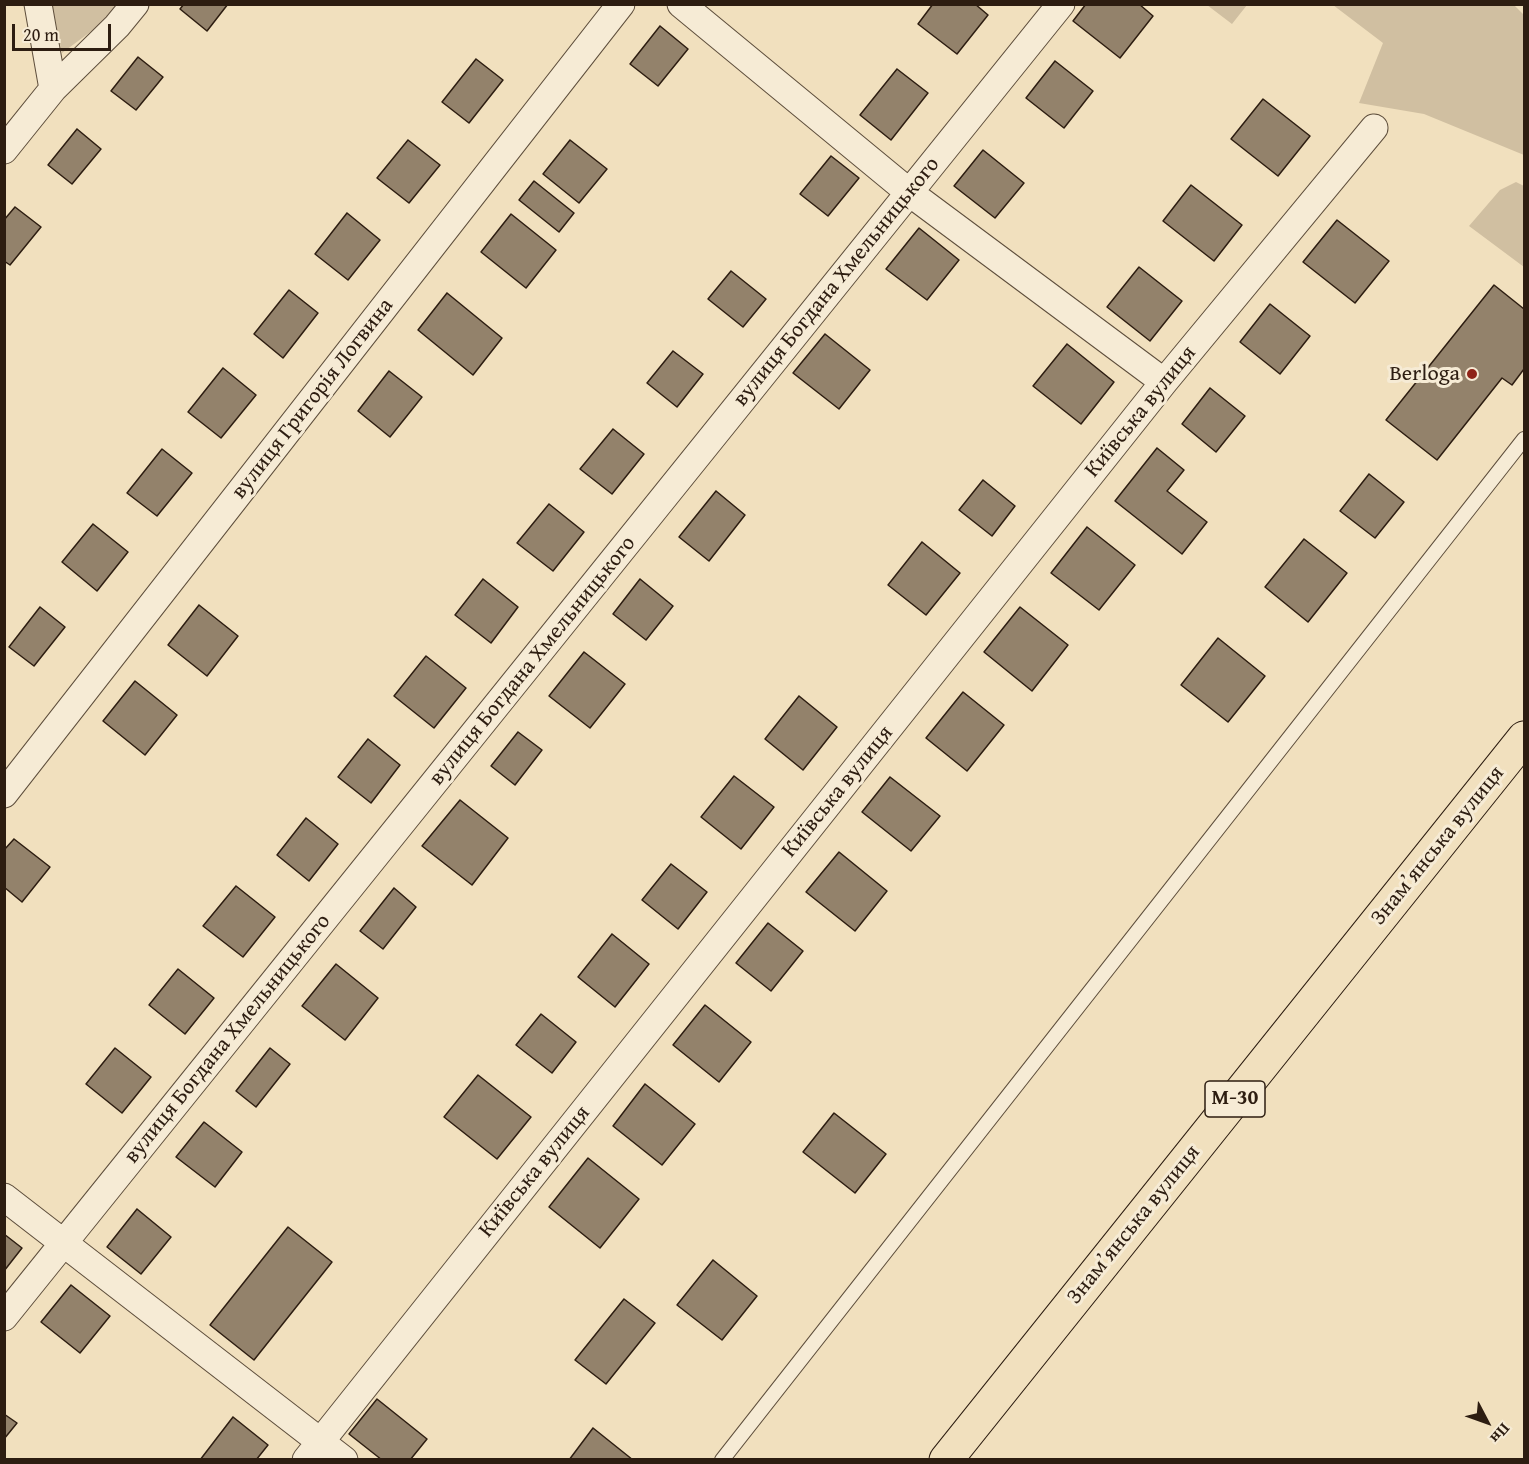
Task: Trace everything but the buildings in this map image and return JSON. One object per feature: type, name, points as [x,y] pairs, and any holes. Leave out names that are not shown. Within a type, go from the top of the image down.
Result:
[{"type":"highway","name":"Знамʼянська вулиця","points":[[946,1460],[1524,738]]},
{"type":"street","points":[[38,4],[54,89]]},
{"type":"street","points":[[4,150],[54,89],[117,26],[135,4]]},
{"type":"street","name":"вулиця Григорія Логвина","points":[[4,794],[621,4]]},
{"type":"street","points":[[681,4],[910,193],[1164,382]]},
{"type":"street","name":"вулиця Богдана Хмельницького","points":[[4,1317],[1061,4]]},
{"type":"street","name":"Київська вулиця","points":[[313,1450],[1164,382],[1374,128]]},
{"type":"street","points":[[4,1197],[313,1450],[344,1460]]},
{"type":"lane","points":[[722,1460],[1524,439]]},
{"type":"shaded area","points":[[52,5],[121,5],[113,15],[62,53]]},
{"type":"shaded area","points":[[1207,5],[1247,5],[1232,24]]},
{"type":"shaded area","points":[[1333,5],[1514,5],[1524,15],[1524,155],[1424,114],[1359,103],[1383,43]]},
{"type":"shaded area","points":[[1516,182],[1524,186],[1524,267],[1469,226],[1500,190]]},
{"type":"place","name":"Berloga","points":[[1472,374]]}]
